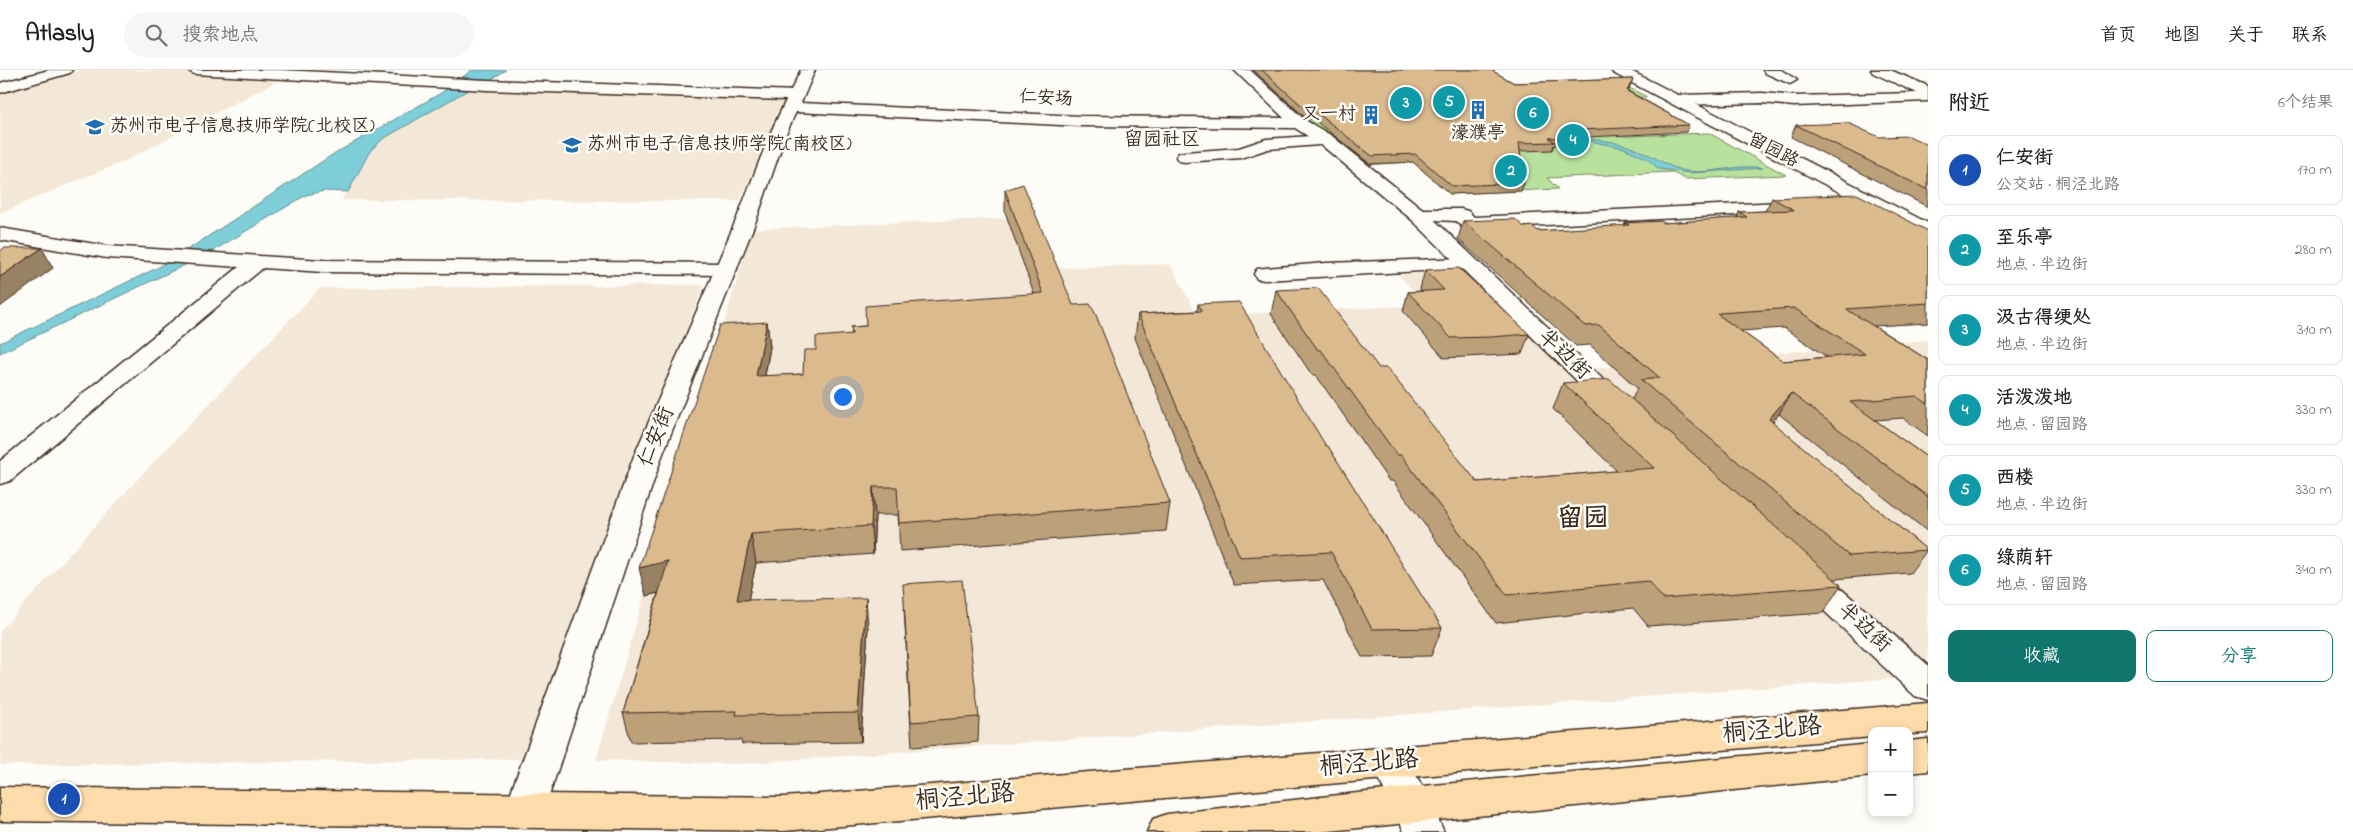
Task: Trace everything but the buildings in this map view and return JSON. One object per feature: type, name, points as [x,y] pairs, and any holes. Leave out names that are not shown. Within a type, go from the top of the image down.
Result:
[{"type":"main road","name":"桐泾北路","points":[[0,804],[520,822],[784,814],[1928,718]]},
{"type":"main road","points":[[1913,757],[1928,755]]},
{"type":"main road","name":"桐泾北路","points":[[1167,832],[1418,818],[1868,761]]},
{"type":"street","points":[[0,88],[65,70]]},
{"type":"street","name":"仁安场","points":[[194,70],[794,101],[1081,121],[1299,123]]},
{"type":"street","name":"仁安街","points":[[520,822],[648,456],[808,70]]},
{"type":"street","name":"半边街","points":[[1241,70],[1299,123],[1326,140],[1418,215],[1467,264],[1636,422]]},
{"type":"street","name":"留园路","points":[[1618,70],[1928,231]]},
{"type":"street","points":[[1770,70],[1790,80]]},
{"type":"street","points":[[1878,70],[1926,95]]},
{"type":"street","points":[[1677,100],[1763,98],[1794,101],[1926,95]]},
{"type":"street","points":[[1186,158],[1231,154],[1266,144],[1326,140]]},
{"type":"street","points":[[1836,205],[1875,204]]},
{"type":"street","points":[[1418,215],[1460,215],[1469,223],[1817,206]]},
{"type":"street","points":[[0,234],[107,252],[257,263],[333,266],[726,269]]},
{"type":"street","points":[[0,475],[257,263]]},
{"type":"street","points":[[1265,274],[1326,269],[1467,264]]},
{"type":"street","name":"半边街","points":[[1789,560],[1928,686]]},
{"type":"street","points":[[1388,762],[1418,818]]},
{"type":"shaded area","name":"苏州市电子信息技师学院(北校区)","points":[[79,70],[137,70],[283,78],[127,160],[0,213],[0,94]]},
{"type":"shaded area","name":"苏州市电子信息技师学院(南校区)","points":[[468,90],[779,99],[783,100],[786,104],[739,201],[342,200],[370,151],[383,139]]},
{"type":"shaded area","points":[[1034,217],[1055,268],[1170,264],[1198,316],[1427,305],[1398,275],[1459,271],[1899,678],[737,764],[596,760],[752,229]]},
{"type":"shaded area","points":[[704,285],[521,759],[0,765],[0,631],[134,483],[320,288]]},
{"type":"shaded area","points":[[1928,340],[1928,674],[1589,369]]},
{"type":"green space","points":[[1253,70],[1458,99],[1622,84],[1647,97],[1560,101],[1614,134],[1625,136],[1709,133],[1786,175],[1685,179],[1671,172],[1547,178],[1558,189],[1450,194],[1413,162],[1360,165]]},
{"type":"water","points":[[472,70],[506,70],[383,139],[370,151],[348,192],[324,191],[306,195],[208,254],[0,353],[0,343],[157,268],[332,155],[441,93]]},
{"type":"water","points":[[1580,139],[1622,144],[1639,150],[1675,168],[1705,172],[1690,173],[1659,169],[1646,158],[1624,148]]},
{"type":"water","points":[[1744,167],[1763,168],[1705,172]]},
{"type":"place","name":"西楼","points":[[1449,102]]},
{"type":"place","name":"汲古得绠处","points":[[1406,103]]},
{"type":"place","name":"濠濮亭","points":[[1478,110]]},
{"type":"place","name":"绿荫轩","points":[[1533,113]]},
{"type":"place","name":"又一村","points":[[1371,115]]},
{"type":"place","name":"苏州市电子信息技师学院(北校区)","points":[[95,127]]},
{"type":"place","name":"活泼泼地","points":[[1573,140]]},
{"type":"place","name":"苏州市电子信息技师学院(南校区)","points":[[572,145]]},
{"type":"place","name":"至乐亭","points":[[1511,171]]},
{"type":"place","name":"仁安街","points":[[64,799]]},
{"type":"district","name":"留园社区","points":[[1162,140]]},
{"type":"district","name":"留园","points":[[1583,520]]}]
